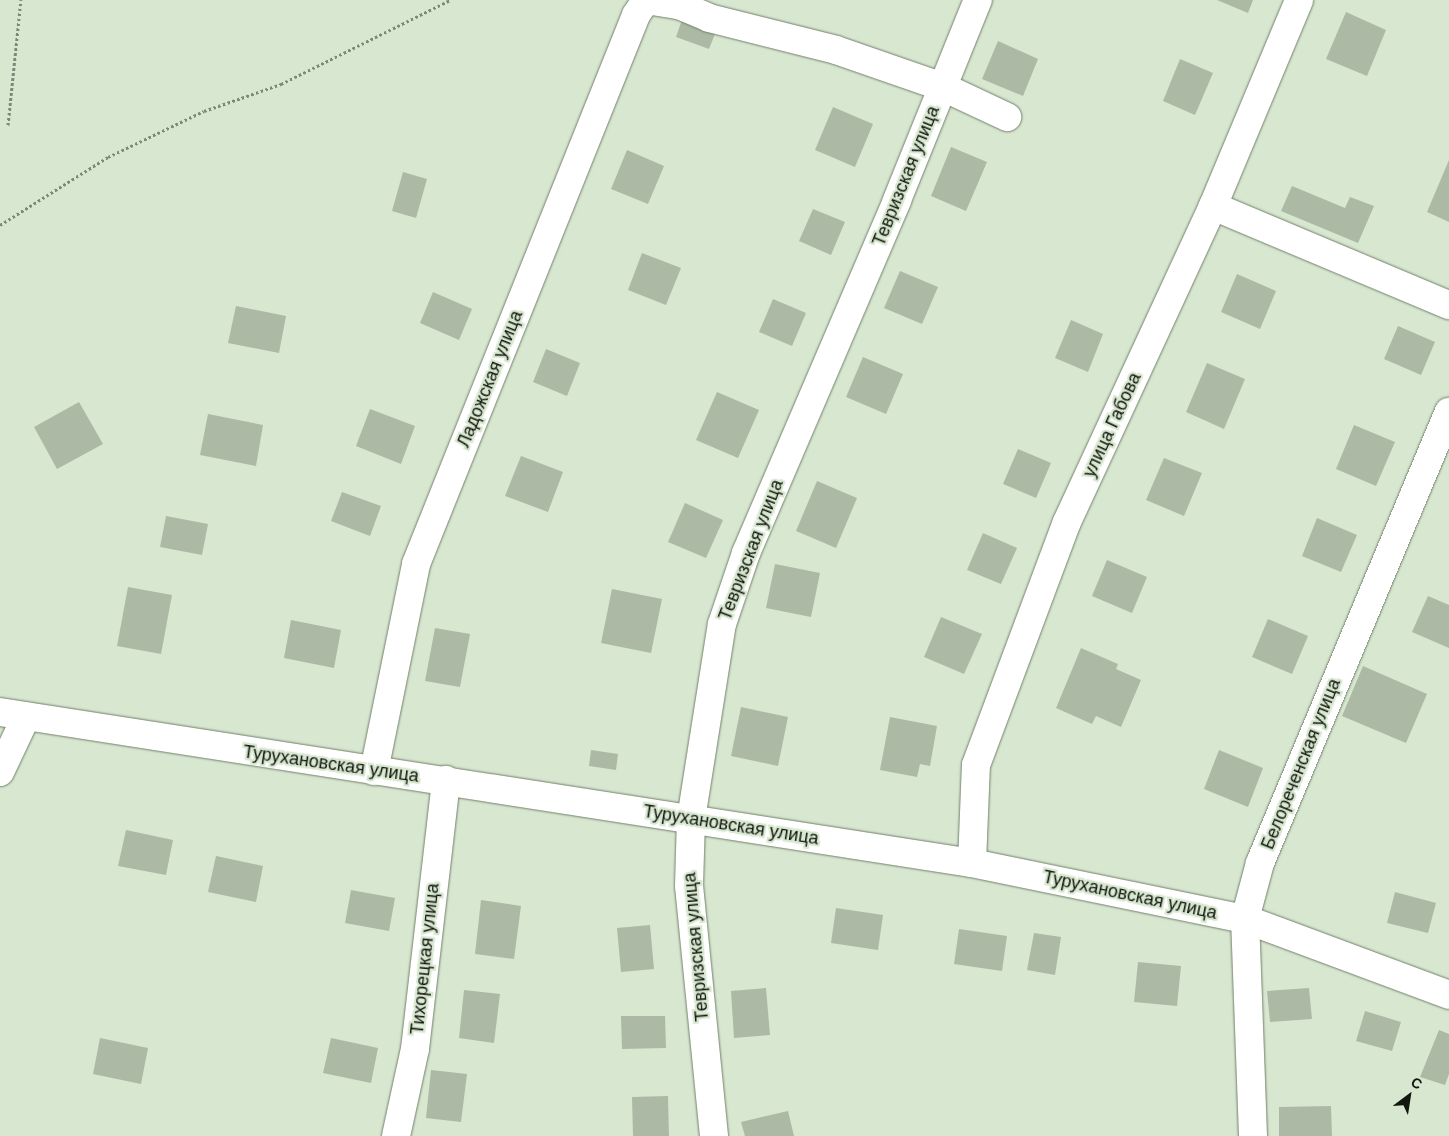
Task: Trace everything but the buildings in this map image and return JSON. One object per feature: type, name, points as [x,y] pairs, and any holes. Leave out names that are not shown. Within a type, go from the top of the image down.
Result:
[{"type":"street","points":[[646,0],[679,5],[709,18],[836,50],[943,87],[1007,117]]},
{"type":"street","name":"Ладожская улица","points":[[374,771],[416,564],[633,24],[646,0]]},
{"type":"street","name":"Тевризская улица","points":[[714,1136],[689,886],[692,819],[722,624],[746,553],[978,0]]},
{"type":"street","name":"улица Габова","points":[[972,863],[976,766],[1067,522],[1213,206],[1299,0]]},
{"type":"street","points":[[1213,206],[1449,304]]},
{"type":"street","name":"Белореченская улица","points":[[1253,1136],[1245,919],[1260,863],[1449,412]]},
{"type":"street","points":[[0,772],[13,715]]},
{"type":"street","name":"Турухановская улица","points":[[13,715],[374,771],[446,780],[972,863],[1245,919],[1449,995]]},
{"type":"street","name":"Тихорецкая улица","points":[[396,1136],[415,1049],[446,780]]},
{"type":"path","points":[[8,125],[21,0]]},
{"type":"path","points":[[0,225],[108,157],[204,111],[281,84],[450,0]]}]
